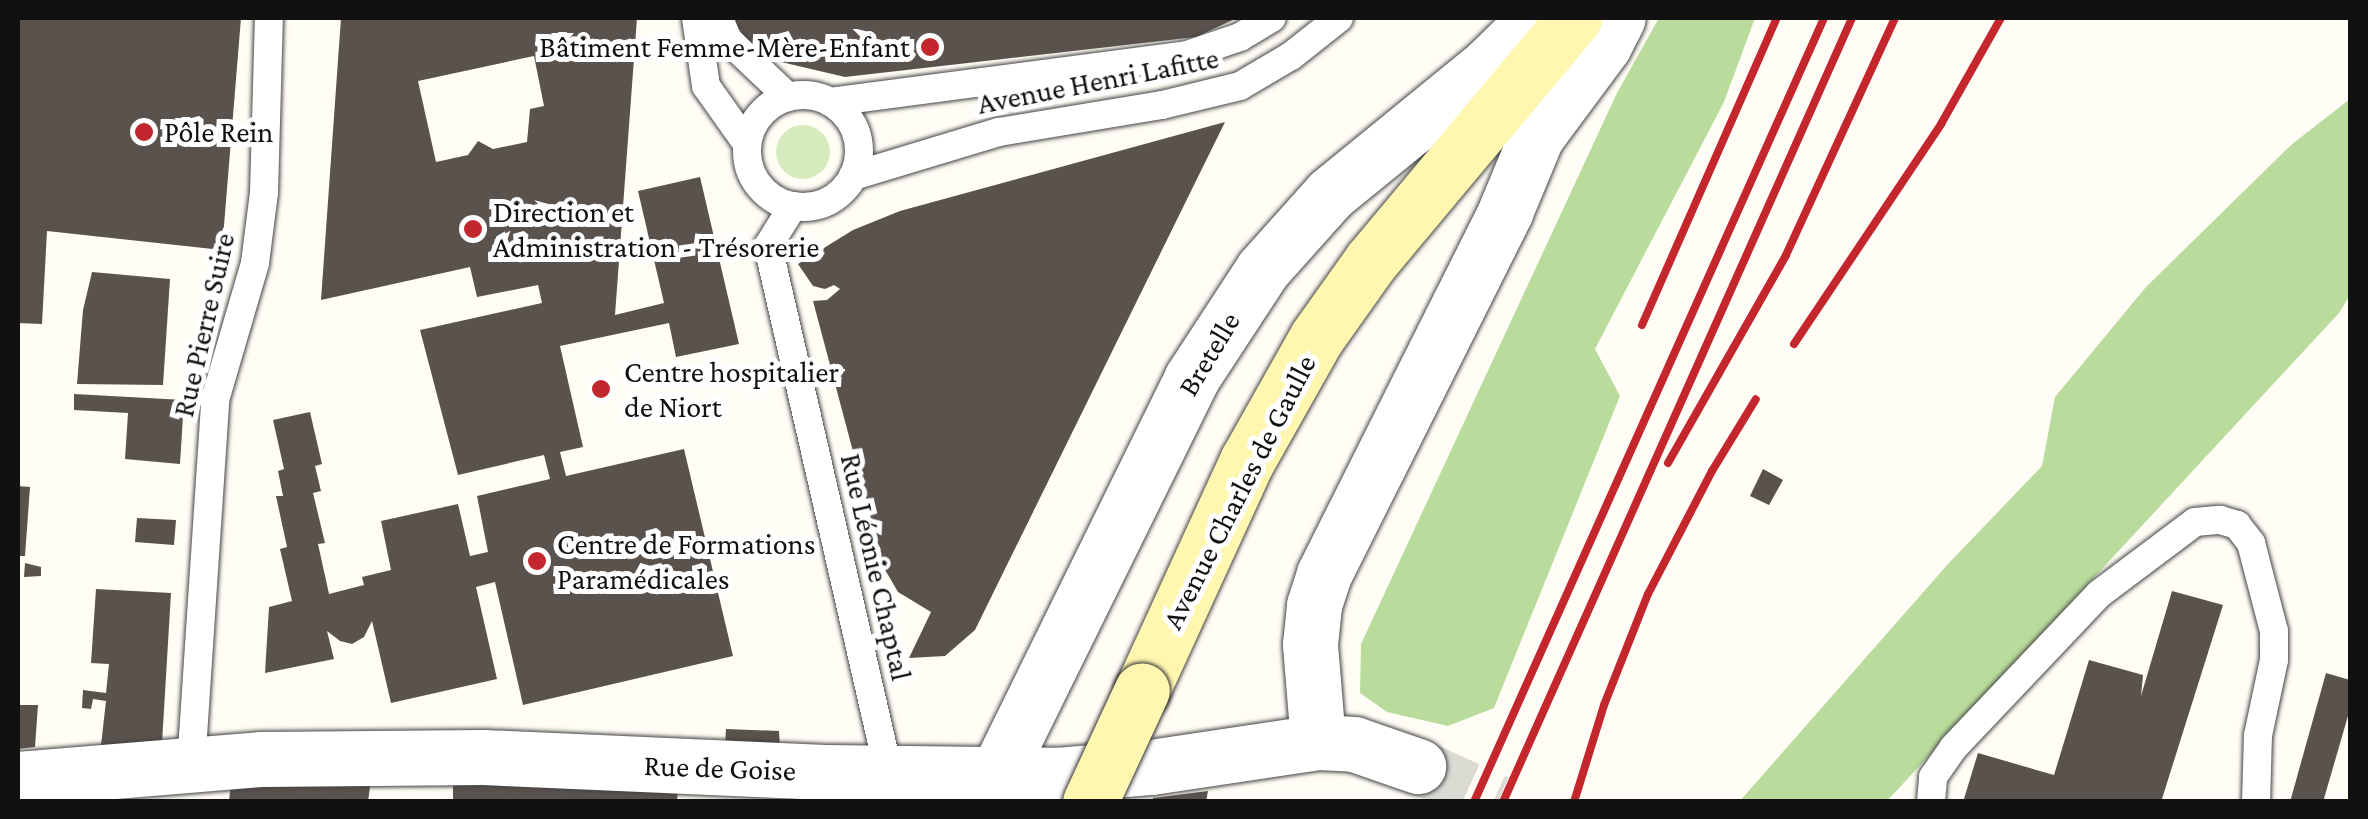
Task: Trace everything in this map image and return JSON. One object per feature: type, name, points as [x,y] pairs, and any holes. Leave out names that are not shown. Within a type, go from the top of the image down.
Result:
[{"type":"main road","name":"Avenue Charles de Gaulle","points":[[1090,802],[1248,461],[1318,337],[1372,261],[1574,18]]},
{"type":"street","name":"Bretelle","points":[[996,776],[1191,379],[1263,269],[1330,194],[1488,65],[1536,18]]},
{"type":"street","points":[[1318,742],[1310,644],[1314,605],[1324,574],[1505,212],[1536,137],[1604,45],[1618,18]]},
{"type":"street","name":"Rue de Goise","points":[[18,779],[262,759],[483,757],[996,776],[1151,767],[1318,742],[1354,744],[1418,766]]},
{"type":"lane","name":"Rue Pierre Suire","points":[[191,766],[215,400],[255,263],[264,193],[269,18]]},
{"type":"lane","points":[[696,18],[706,86],[747,144]]},
{"type":"lane","points":[[718,18],[728,40],[788,97]]},
{"type":"lane","name":"Avenue Henri Lafitte","points":[[830,102],[1188,54],[1240,37],[1272,18]]},
{"type":"lane","name":"Avenue Henri Lafitte","points":[[853,176],[999,132],[1162,105],[1240,86],[1290,56],[1338,18]]},
{"type":"lane","points":[[817,96],[830,102],[853,126],[858,160],[853,176],[828,201],[793,206],[763,191],[748,161],[747,144],[760,114],[788,97],[817,96]]},
{"type":"lane","name":"Rue Léonie Chaptal","points":[[793,206],[768,246],[890,774]]},
{"type":"lane","points":[[1931,802],[1934,776],[1953,748],[2099,594],[2195,522],[2220,520],[2237,525],[2251,543],[2274,631],[2274,660],[2258,736],[2256,802]]},
{"type":"green space","points":[[1659,18],[1755,18],[1724,102],[1595,349],[1620,396],[1494,708],[1448,726],[1387,712],[1360,693],[1361,644],[1617,93]]},
{"type":"green space","points":[[2350,99],[2350,295],[2339,313],[1887,801],[1739,802],[1948,564],[2042,466],[2055,397],[2146,287],[2291,145]]},
{"type":"green space","points":[[803,125],[822,133],[830,152],[822,171],[803,179],[784,171],[776,152],[784,133]]},
{"type":"building","name":"Pôle Rein","points":[[18,18],[241,18],[222,250],[47,231],[42,324],[18,323]]},
{"type":"building","points":[[341,18],[637,18],[615,315],[664,303],[638,191],[700,177],[739,344],[676,357],[669,323],[560,346],[583,447],[560,452],[566,476],[684,449],[733,656],[523,705],[495,582],[476,587],[497,679],[391,703],[372,621],[364,637],[352,644],[327,631],[334,659],[265,673],[269,607],[292,601],[280,549],[287,547],[276,496],[283,496],[278,471],[284,469],[273,420],[310,412],[322,464],[315,466],[321,491],[313,493],[325,543],[318,544],[329,594],[364,585],[362,577],[391,570],[381,521],[458,504],[470,556],[488,552],[477,496],[550,479],[544,455],[458,475],[420,330],[542,303],[538,285],[477,297],[470,267],[321,300]],"holes":[[[534,56],[544,106],[530,109],[527,142],[493,149],[478,141],[468,155],[436,162],[418,81]]]},
{"type":"building","name":"Bâtiment Femme-Mère-Enfant","points":[[731,18],[1237,18],[1196,37],[845,77],[760,57]]},
{"type":"building","points":[[1225,122],[975,630],[945,656],[909,658],[931,612],[898,592],[884,568],[813,301],[827,300],[840,289],[834,285],[825,289],[813,286],[798,264],[853,230],[900,211]]},
{"type":"building","points":[[92,272],[170,279],[163,385],[77,384],[83,310]]},
{"type":"building","points":[[74,394],[184,400],[180,464],[125,459],[128,413],[74,410]]},
{"type":"building","points":[[1763,469],[1783,480],[1769,505],[1750,496]]},
{"type":"building","points":[[18,486],[30,487],[25,556],[18,556]]},
{"type":"building","points":[[137,518],[176,520],[174,545],[135,542]]},
{"type":"building","points":[[25,563],[41,567],[41,576],[24,577]]},
{"type":"building","points":[[96,589],[171,593],[162,743],[101,745],[106,701],[93,699],[91,709],[82,708],[83,690],[106,693],[109,664],[91,663]]},
{"type":"building","points":[[2172,591],[2223,605],[2161,802],[1963,802],[1978,753],[2054,775],[2089,660],[2143,675],[2141,696]]},
{"type":"building","points":[[2326,673],[2350,680],[2350,709],[2323,802],[2290,802]]},
{"type":"building","points":[[18,705],[38,705],[35,747],[18,749]]},
{"type":"building","points":[[726,729],[779,731],[780,749],[725,746]]},
{"type":"building","points":[[371,779],[368,802],[229,802],[231,780]]},
{"type":"building","points":[[453,779],[678,786],[677,802],[453,802]]},
{"type":"building","points":[[1208,791],[1206,802],[1153,802],[1153,798]]},
{"type":"tunnel","points":[[1418,766],[1497,802]]},
{"type":"railway","points":[[1642,325],[1777,18]]},
{"type":"railway","points":[[1474,802],[1824,18]]},
{"type":"railway","points":[[1503,802],[1852,18]]},
{"type":"railway","points":[[1668,463],[1786,255],[1895,18]]},
{"type":"railway","points":[[1794,344],[1941,124],[2001,18]]},
{"type":"railway","points":[[1574,802],[1604,705],[1648,594],[1712,471],[1756,399]]},
{"type":"place","name":"Bâtiment Femme-Mère-Enfant","points":[[930,47]]},
{"type":"place","name":"Pôle Rein","points":[[144,132]]},
{"type":"place","name":"Direction et Administration - Trésorerie","points":[[473,229]]},
{"type":"place","name":"Centre hospitalier de Niort","points":[[601,389]]},
{"type":"place","name":"Centre de Formations Paramédicales","points":[[537,561]]}]
